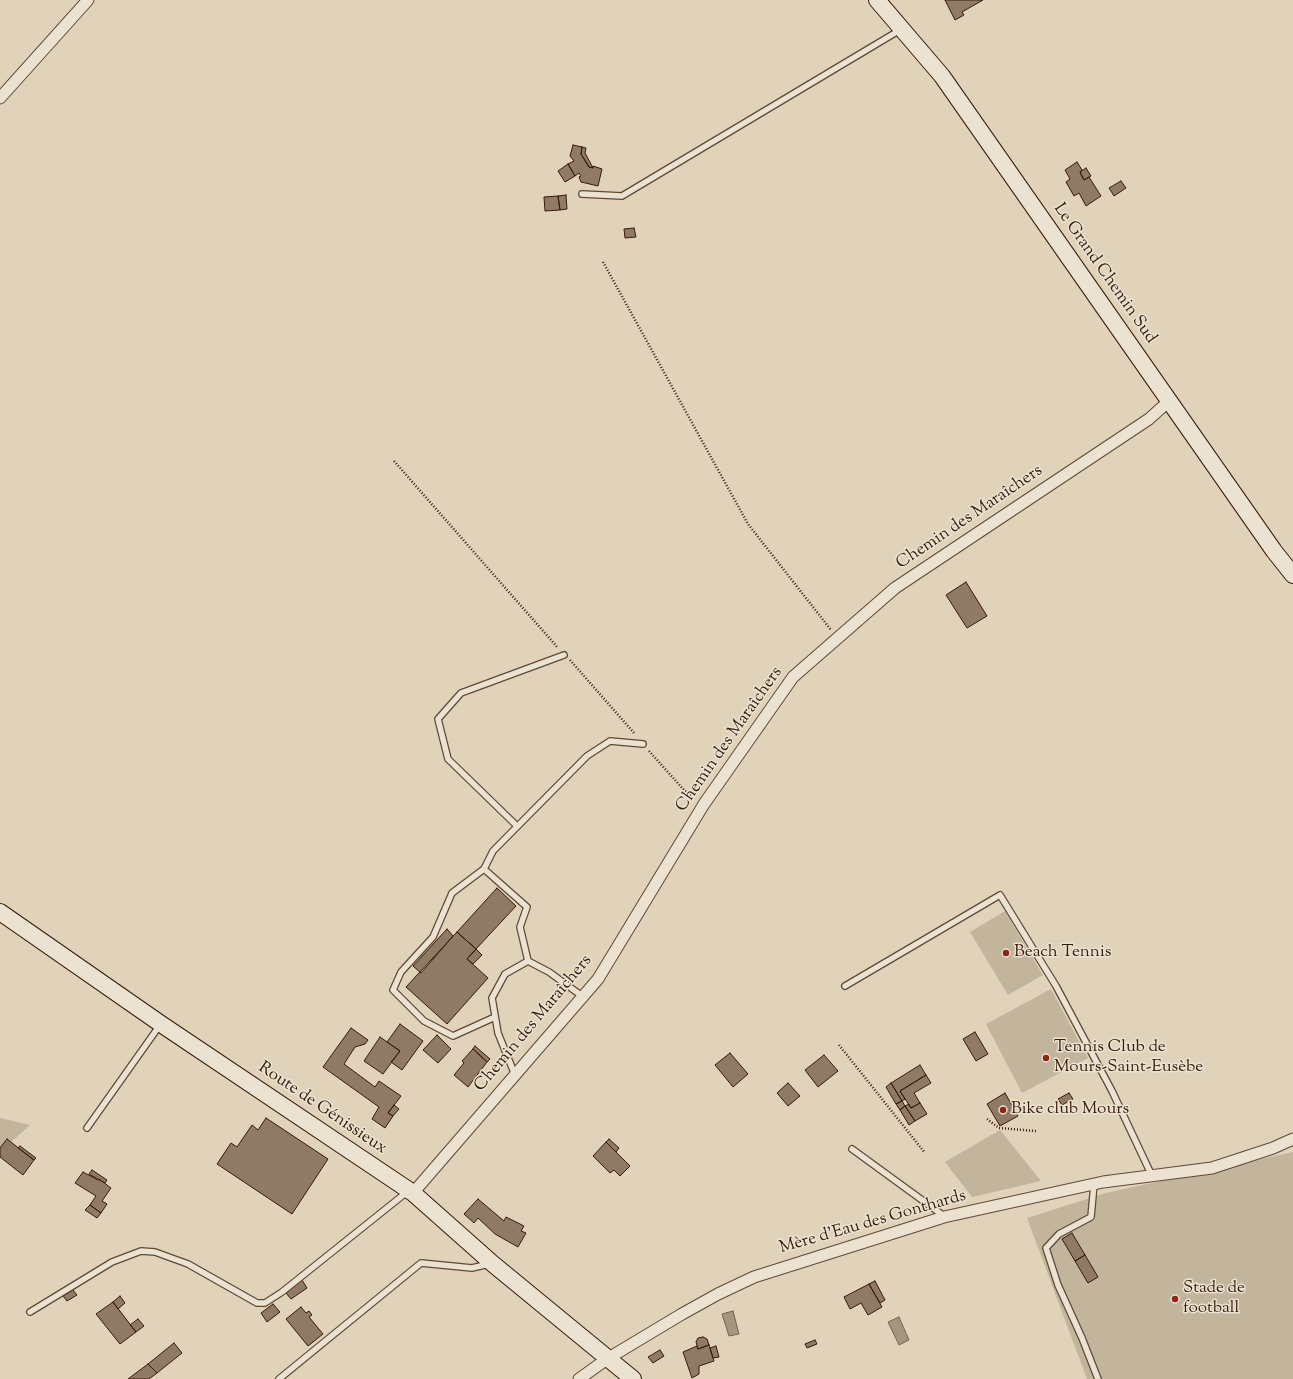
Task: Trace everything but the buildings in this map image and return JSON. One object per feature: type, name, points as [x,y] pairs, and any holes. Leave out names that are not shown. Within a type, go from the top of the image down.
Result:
[{"type":"street","points":[[0,98],[88,0]]},
{"type":"street","name":"Le Grand Chemin Sud","points":[[878,0],[942,76],[1274,551],[1293,575]]},
{"type":"street","name":"Chemin des Maraîchers","points":[[411,1192],[598,979],[704,804],[793,677],[895,588],[1149,419],[1169,401]]},
{"type":"street","name":"Route de Génissieux","points":[[0,912],[161,1024],[411,1192],[493,1264],[633,1379]]},
{"type":"street","name":"Mère d'Eau des Gonthards","points":[[579,1379],[607,1359],[712,1297],[754,1277],[944,1217],[1094,1184],[1212,1168],[1273,1148],[1293,1139]]},
{"type":"lane","points":[[582,194],[622,196],[902,29]]},
{"type":"lane","points":[[518,826],[448,759],[438,719],[461,692],[564,655]]},
{"type":"lane","points":[[495,1017],[453,1036],[424,1021],[393,990],[400,972],[433,937],[452,893],[484,869],[493,851],[587,756],[610,742],[643,744]]},
{"type":"lane","points":[[484,869],[526,907],[520,927],[528,961],[549,972],[582,996]]},
{"type":"lane","points":[[845,986],[1000,895],[1056,986],[1112,1091],[1152,1176]]},
{"type":"lane","points":[[515,1075],[498,1033],[492,998],[505,974],[528,961]]},
{"type":"lane","points":[[87,1128],[161,1024]]},
{"type":"lane","points":[[852,1149],[944,1217]]},
{"type":"lane","points":[[1094,1184],[1091,1217],[1059,1234],[1046,1248],[1058,1285],[1082,1338],[1098,1379]]},
{"type":"lane","points":[[30,1312],[112,1262],[141,1251],[155,1252],[188,1264],[257,1303],[265,1303],[282,1292],[411,1192]]},
{"type":"lane","points":[[279,1379],[422,1263],[472,1268],[493,1264]]},
{"type":"path","points":[[604,262],[748,524],[837,638]]},
{"type":"path","points":[[394,461],[684,790],[704,804]]},
{"type":"path","points":[[839,1045],[925,1153]]},
{"type":"path","points":[[987,1119],[999,1128],[1036,1131]]},
{"type":"shaded area","name":"Beach Tennis","points":[[1005,911],[1043,975],[1008,995],[970,932]]},
{"type":"shaded area","points":[[1051,989],[1088,1058],[1022,1093],[986,1024]]},
{"type":"shaded area","points":[[0,1118],[30,1125],[0,1152]]},
{"type":"shaded area","points":[[1000,1130],[1041,1181],[972,1197],[945,1162]]},
{"type":"shaded area","name":"Stade de football","points":[[1293,1152],[1293,1379],[1087,1379],[1027,1218],[1106,1193]]},
{"type":"shaded area","points":[[733,1311],[739,1334],[729,1336],[722,1314]]},
{"type":"shaded area","points":[[899,1317],[909,1340],[899,1345],[888,1322]]},
{"type":"place","name":"Beach Tennis","points":[[1006,953]]},
{"type":"place","name":"Tennis Club de Mours-Saint-Eusèbe","points":[[1046,1058]]},
{"type":"place","name":"Bike club Mours","points":[[1003,1110]]},
{"type":"place","name":"Stade de football","points":[[1175,1299]]}]
